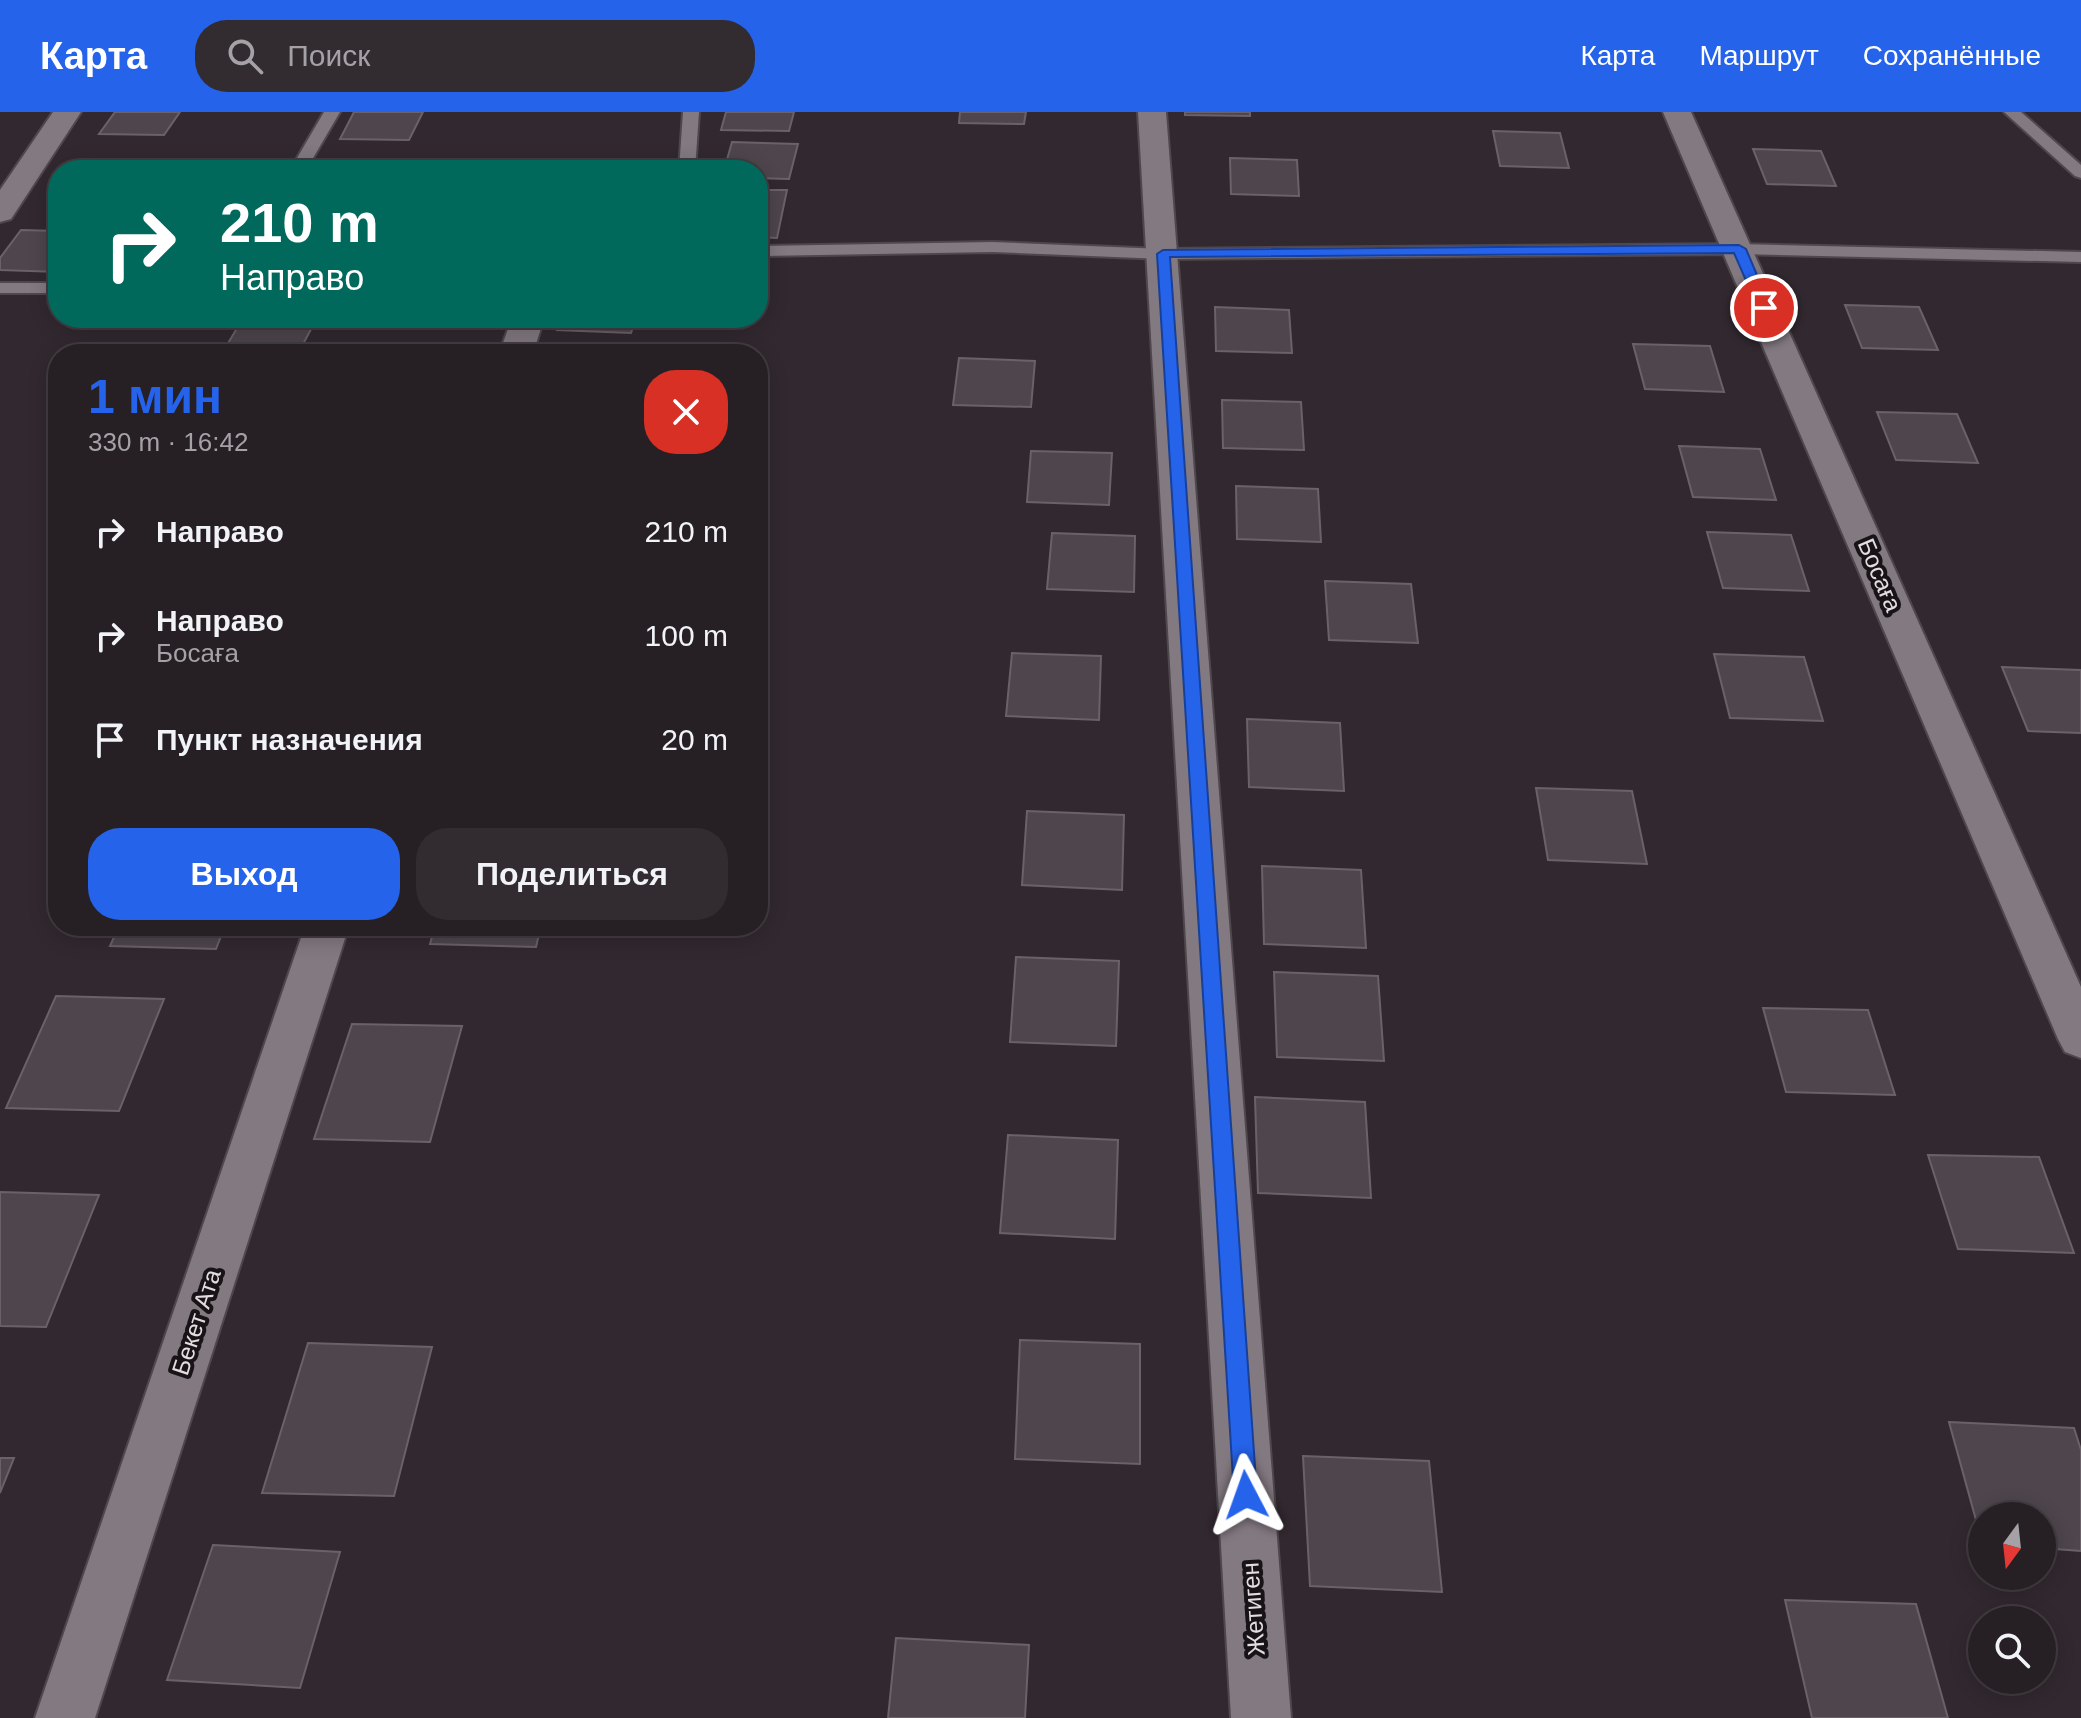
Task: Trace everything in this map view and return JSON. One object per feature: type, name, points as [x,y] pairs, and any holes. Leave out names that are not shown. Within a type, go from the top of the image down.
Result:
[{"type":"street","points":[[0,213],[67,112]]},
{"type":"street","name":"Жетиген","points":[[1152,112],[1261,1718]]},
{"type":"street","name":"Босаға","points":[[1677,112],[2068,981],[2081,1039]]},
{"type":"street","name":"Бекет Ата","points":[[65,1718],[324,936]]},
{"type":"lane","points":[[304,160],[332,112]]},
{"type":"lane","points":[[688,160],[691,112]]},
{"type":"lane","points":[[2012,112],[2081,173]]},
{"type":"lane","points":[[768,251],[993,247],[1163,254],[1739,249],[2081,257]]},
{"type":"lane","points":[[0,288],[48,288]]},
{"type":"building","points":[[115,112],[180,112],[164,135],[99,134]]},
{"type":"building","points":[[354,112],[423,112],[409,140],[340,139]]},
{"type":"building","points":[[726,112],[794,112],[789,131],[721,130]]},
{"type":"building","points":[[960,112],[1026,112],[1024,124],[959,123]]},
{"type":"building","points":[[1185,112],[1250,112],[1250,116],[1185,115]]},
{"type":"building","points":[[1493,131],[1560,133],[1569,168],[1500,166]]},
{"type":"building","points":[[732,142],[798,144],[789,179],[768,178],[768,160],[727,160]]},
{"type":"building","points":[[1753,149],[1821,151],[1836,186],[1767,184]]},
{"type":"building","points":[[1230,158],[1297,160],[1299,196],[1231,194]]},
{"type":"building","points":[[768,190],[787,190],[777,238],[768,238]]},
{"type":"building","points":[[21,230],[48,231],[48,272],[0,270],[0,258]]},
{"type":"building","points":[[1845,305],[1919,307],[1938,350],[1862,348]]},
{"type":"building","points":[[1215,307],[1289,310],[1292,353],[1216,351]]},
{"type":"building","points":[[237,328],[312,328],[303,344],[228,344]]},
{"type":"building","points":[[558,328],[633,328],[631,333]]},
{"type":"building","points":[[1633,344],[1710,346],[1724,392],[1645,389]]},
{"type":"building","points":[[959,358],[1035,361],[1031,407],[953,405]]},
{"type":"building","points":[[1222,400],[1301,402],[1304,450],[1223,448]]},
{"type":"building","points":[[1877,412],[1957,414],[1978,463],[1896,460]]},
{"type":"building","points":[[1679,446],[1760,449],[1776,500],[1693,497]]},
{"type":"building","points":[[1031,451],[1112,453],[1109,505],[1027,502]]},
{"type":"building","points":[[1236,486],[1318,489],[1321,542],[1237,539]]},
{"type":"building","points":[[1707,532],[1791,535],[1809,591],[1723,588]]},
{"type":"building","points":[[1052,533],[1135,536],[1134,592],[1047,589]]},
{"type":"building","points":[[1325,581],[1411,584],[1418,643],[1329,640]]},
{"type":"building","points":[[1012,653],[1101,656],[1099,720],[1006,716]]},
{"type":"building","points":[[1714,654],[1804,657],[1823,721],[1730,718]]},
{"type":"building","points":[[2002,667],[2081,670],[2081,733],[2028,731]]},
{"type":"building","points":[[1247,719],[1340,723],[1344,791],[1249,787]]},
{"type":"building","points":[[1536,788],[1632,791],[1647,864],[1548,860]]},
{"type":"building","points":[[1027,811],[1124,815],[1122,890],[1022,885]]},
{"type":"building","points":[[1262,866],[1361,870],[1366,948],[1264,944]]},
{"type":"building","points":[[114,936],[221,936],[216,949],[110,946]]},
{"type":"building","points":[[432,936],[539,936],[536,947],[430,944]]},
{"type":"building","points":[[1016,957],[1119,961],[1116,1046],[1010,1042]]},
{"type":"building","points":[[1274,972],[1378,976],[1384,1061],[1277,1057]]},
{"type":"building","points":[[56,996],[164,999],[119,1111],[6,1108]]},
{"type":"building","points":[[1763,1008],[1868,1010],[1895,1095],[1786,1092]]},
{"type":"building","points":[[352,1024],[462,1026],[430,1142],[314,1139]]},
{"type":"building","points":[[1255,1097],[1365,1102],[1371,1198],[1258,1193]]},
{"type":"building","points":[[1008,1135],[1118,1140],[1115,1239],[1000,1233]]},
{"type":"building","points":[[1928,1155],[2039,1157],[2074,1253],[1958,1249]]},
{"type":"building","points":[[0,1192],[99,1195],[46,1327],[0,1326]]},
{"type":"building","points":[[1020,1340],[1140,1344],[1140,1464],[1015,1459]]},
{"type":"building","points":[[308,1343],[432,1347],[394,1496],[262,1493]]},
{"type":"building","points":[[1949,1422],[2074,1428],[2081,1450],[2081,1551],[2056,1549],[2056,1502],[1971,1502]]},
{"type":"building","points":[[1303,1456],[1429,1461],[1442,1592],[1310,1586]]},
{"type":"building","points":[[0,1458],[14,1458],[0,1493]]},
{"type":"building","points":[[213,1545],[340,1552],[300,1688],[167,1680]]},
{"type":"building","points":[[1785,1600],[1916,1604],[1948,1718],[1812,1718]]},
{"type":"building","points":[[896,1638],[1029,1645],[1025,1718],[888,1718]]},
{"type":"route","points":[[1246,1495],[1163,254],[1739,249],[1764,308]]}]
